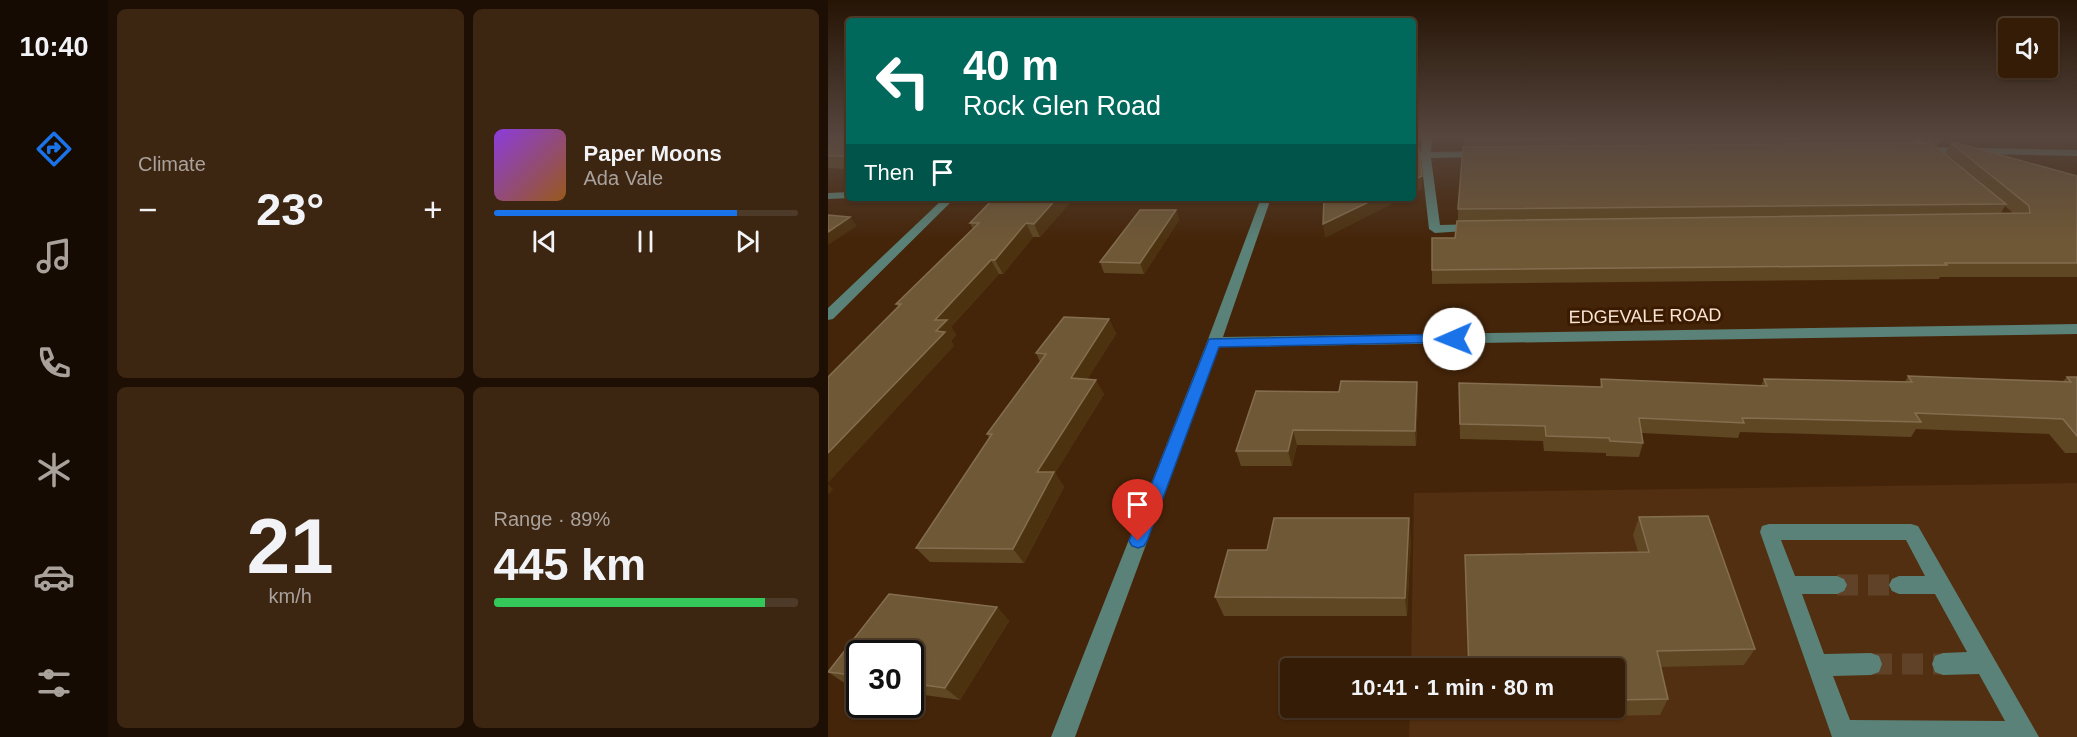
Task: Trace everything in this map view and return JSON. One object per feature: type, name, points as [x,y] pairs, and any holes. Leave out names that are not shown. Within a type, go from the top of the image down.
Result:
[{"type":"street","points":[[1428,172],[1434,229],[1482,228]]},
{"type":"street","points":[[828,196],[846,195]]},
{"type":"street","points":[[828,316],[947,201]]},
{"type":"street","points":[[1063,737],[1214,342],[1265,201]]},
{"type":"street","name":"EDGEVALE ROAD","points":[[1214,342],[2077,329]]},
{"type":"street","points":[[1769,532],[1911,532],[2026,735],[1843,735],[1788,585],[1769,532]]},
{"type":"street","points":[[1788,585],[1837,585]]},
{"type":"street","points":[[1899,585],[1941,585]]},
{"type":"street","points":[[1943,664],[1985,663]]},
{"type":"street","points":[[1818,665],[1871,664]]},
{"type":"shaded area","points":[[2077,483],[2077,737],[1409,737],[1410,718],[1625,718],[1625,658],[1411,658],[1414,493]]},
{"type":"building","points":[[1416,172],[1422,172],[1422,176],[1416,179]]},
{"type":"building","points":[[1461,172],[1967,172],[2006,204],[1458,209]]},
{"type":"building","points":[[1987,172],[2064,172],[2077,176],[2077,263],[1432,270],[1432,238],[1455,238],[1457,221],[2030,213],[2029,206]]},
{"type":"building","points":[[991,201],[1054,201],[1034,224],[1026,223],[995,260],[991,260],[935,320],[947,320],[936,331],[945,332],[828,453],[828,377],[901,304],[896,304],[979,223],[970,223]]},
{"type":"building","points":[[1324,201],[1371,201],[1323,224]]},
{"type":"building","points":[[1140,210],[1176,210],[1140,263],[1100,262]]},
{"type":"building","points":[[828,215],[850,217],[828,232]]},
{"type":"building","points":[[1064,317],[1109,319],[1071,378],[1096,380],[1037,472],[1054,472],[1013,549],[916,548],[992,434],[987,434],[1046,354],[1036,353]]},
{"type":"building","points":[[1908,376],[2071,382],[2067,377],[2077,377],[2077,436],[2063,419],[1915,413],[1921,422],[1742,418],[1744,423],[1639,418],[1643,443],[1610,441],[1609,438],[1546,436],[1545,426],[1460,424],[1459,383],[1602,387],[1601,379],[1767,386],[1764,379],[1912,382]]},
{"type":"building","points":[[1341,381],[1417,382],[1415,431],[1293,430],[1288,451],[1236,451],[1256,391],[1339,392]]},
{"type":"building","points":[[1708,516],[1755,649],[1657,651],[1668,699],[1625,700],[1625,658],[1469,658],[1465,555],[1649,552],[1639,517]]},
{"type":"building","points":[[1274,518],[1409,518],[1405,598],[1215,597],[1228,550],[1267,550]]},
{"type":"building","points":[[889,594],[997,607],[945,688],[924,685],[924,640],[853,640]]},
{"type":"building","points":[[846,649],[846,674],[828,672]]},
{"type":"tunnel","points":[[1837,585],[1899,585]]},
{"type":"tunnel","points":[[1871,664],[1943,664]]},
{"type":"route","points":[[1138,541],[1214,342],[1454,339]]}]
